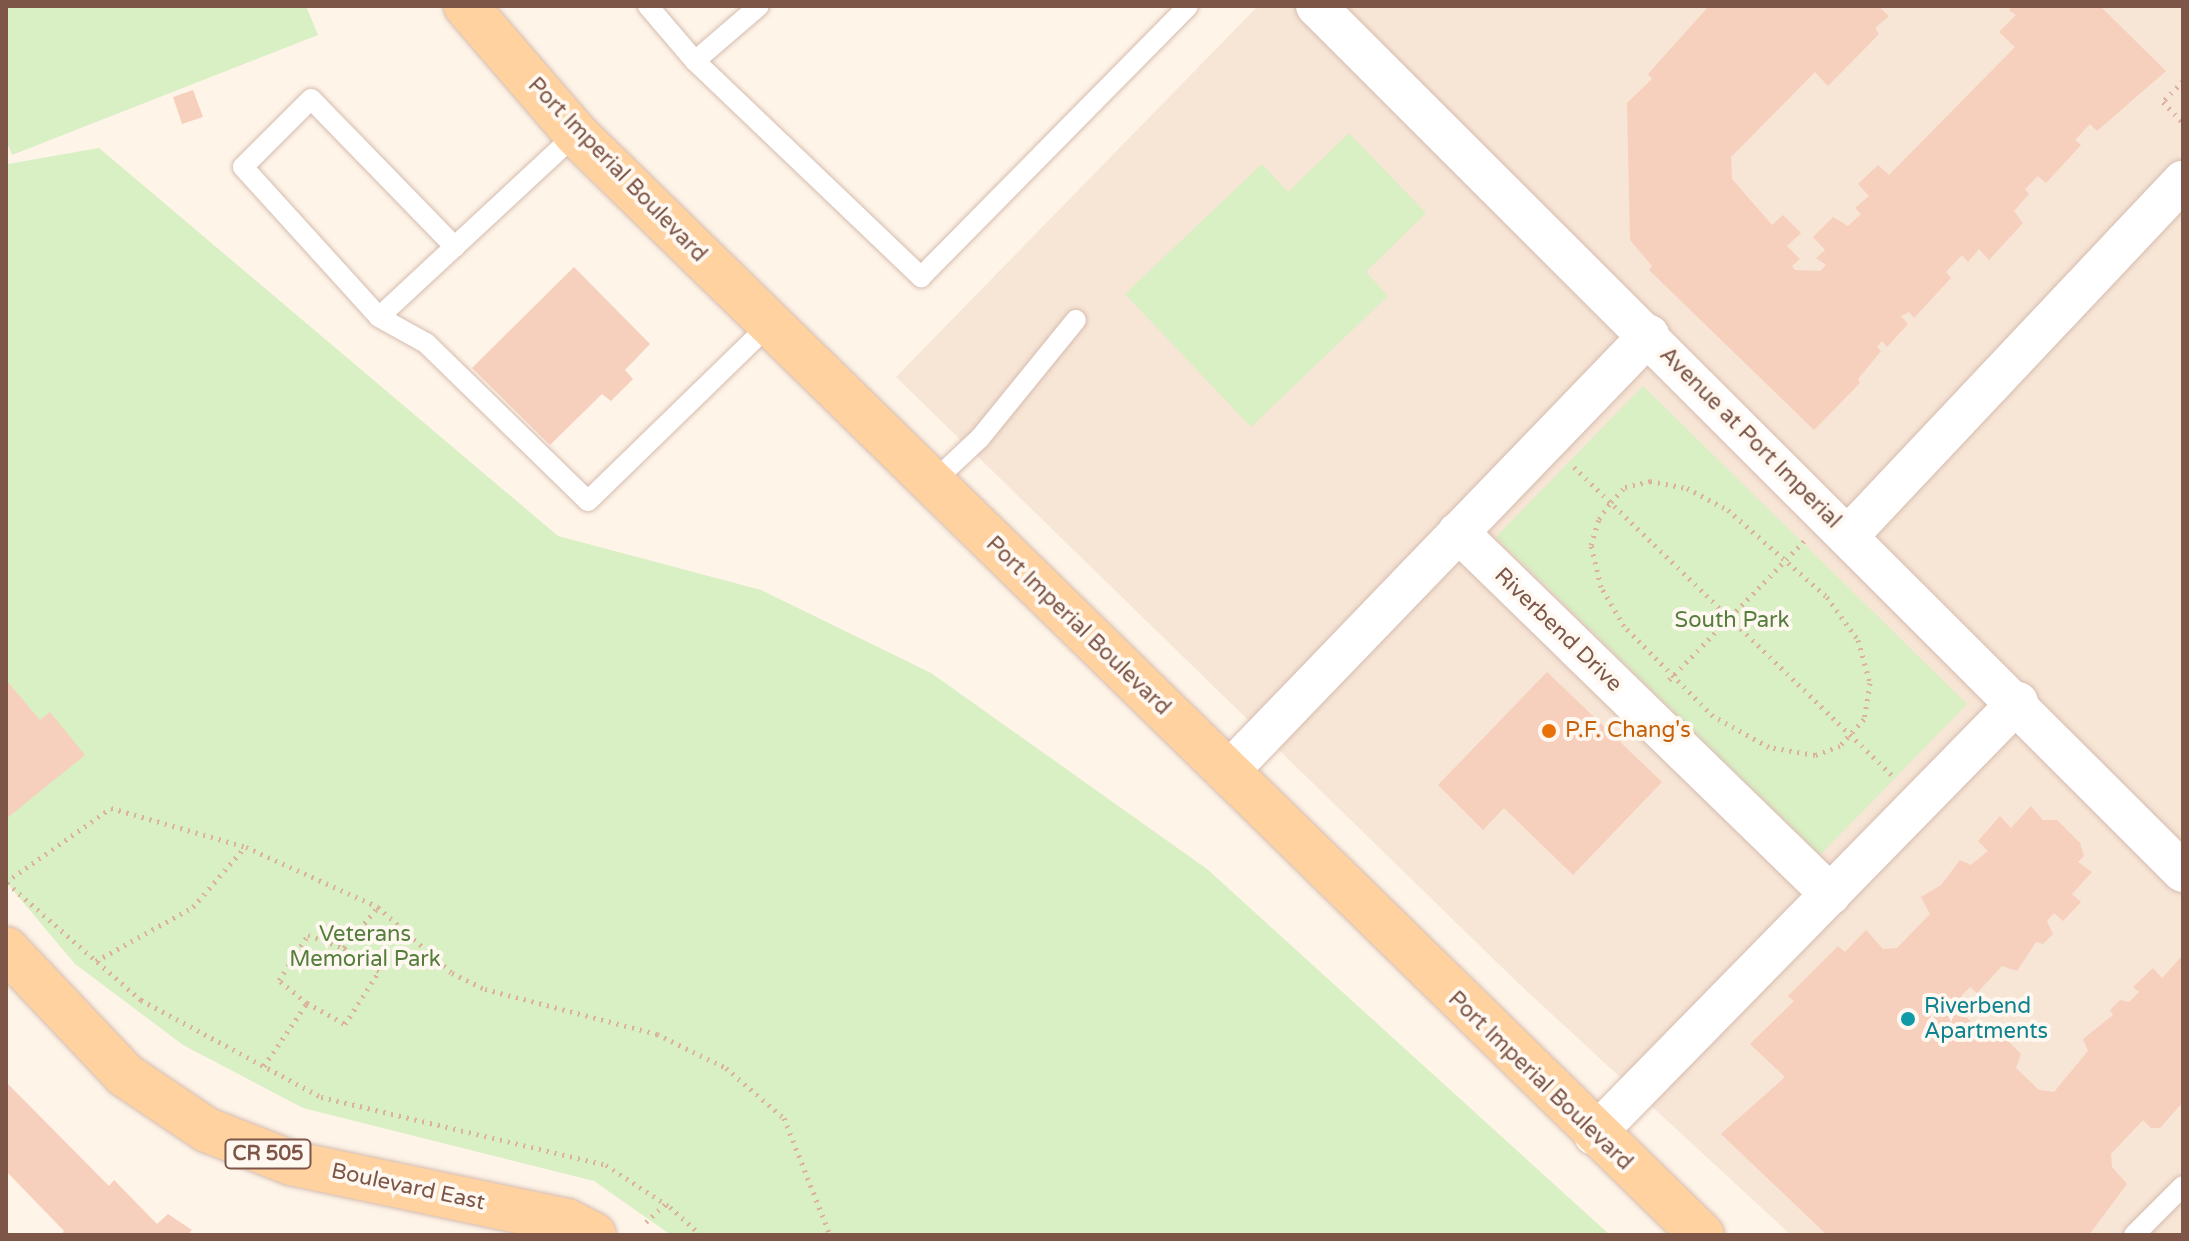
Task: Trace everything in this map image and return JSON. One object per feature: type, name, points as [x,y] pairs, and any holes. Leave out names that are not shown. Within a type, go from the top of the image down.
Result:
[{"type":"main road","name":"Port Imperial Boulevard","points":[[466,6],[576,134],[1594,1135],[1702,1235]]},
{"type":"main road","name":"Boulevard East","points":[[6,949],[125,1075],[207,1130],[291,1163],[567,1221],[594,1235]]},
{"type":"street","name":"Avenue at Port Imperial","points":[[1316,6],[2018,702],[2183,872]]},
{"type":"street","points":[[1838,526],[2183,181]]},
{"type":"street","points":[[1228,772],[1649,335]]},
{"type":"street","name":"Riverbend Drive","points":[[1458,532],[1831,895]]},
{"type":"street","points":[[1594,1135],[2018,702]]},
{"type":"lane","points":[[648,6],[695,61],[921,277],[1188,6]]},
{"type":"lane","points":[[695,61],[759,6]]},
{"type":"lane","points":[[455,247],[311,99],[243,167],[379,317],[426,343],[588,501],[770,324]]},
{"type":"lane","points":[[379,317],[576,134]]},
{"type":"lane","points":[[931,484],[980,438],[1076,320]]},
{"type":"lane","points":[[2134,1235],[2183,1186]]},
{"type":"path","points":[[2183,81],[2163,102],[2183,123]]},
{"type":"path","points":[[1547,440],[1921,802]]},
{"type":"path","points":[[1650,481],[1687,488],[1728,510],[1827,597],[1858,640],[1870,683],[1864,719],[1840,746],[1815,755],[1769,747],[1713,716],[1670,678],[1624,626],[1601,587],[1591,545],[1599,519],[1611,502],[1625,487],[1650,481]]},
{"type":"path","points":[[1640,709],[1787,559],[1838,526]]},
{"type":"path","points":[[701,1235],[665,1204],[606,1165],[321,1097],[141,1000],[6,882],[111,808],[246,847],[378,907],[452,973],[485,989],[657,1034],[726,1068],[784,1118],[830,1235]]},
{"type":"path","points":[[96,961],[193,907],[246,847]]},
{"type":"path","points":[[344,948],[378,907]]},
{"type":"path","points":[[308,935],[344,948],[379,971],[345,1024],[307,1003],[279,980],[308,935]]},
{"type":"path","points":[[264,1066],[307,1003]]},
{"type":"path","points":[[646,1222],[665,1204]]},
{"type":"shaded area","points":[[1258,6],[2183,6],[2183,1235],[1791,1235],[1516,981],[896,377]]},
{"type":"green space","points":[[6,6],[306,6],[318,35],[12,155],[6,140]]},
{"type":"green space","points":[[1349,133],[1426,213],[1366,272],[1388,296],[1251,427],[1125,294],[1262,164],[1288,192]]},
{"type":"green space","name":"Veterans Memorial Park","points":[[99,148],[558,536],[761,590],[931,673],[1207,869],[1610,1235],[671,1235],[594,1181],[303,1108],[183,1045],[75,964],[6,882],[6,160],[8,164]]},
{"type":"green space","name":"South Park","points":[[1643,386],[1967,704],[1820,855],[1496,537]]},
{"type":"building","points":[[1709,6],[1878,6],[1889,16],[1875,28],[1879,34],[1828,86],[1815,72],[1731,157],[1732,179],[1772,225],[1783,215],[1801,233],[1787,246],[1800,259],[1792,266],[1795,270],[1820,271],[1826,265],[1816,258],[1825,250],[1813,237],[1833,217],[1848,226],[1861,214],[1855,208],[1869,196],[1858,184],[1878,165],[1889,175],[2015,47],[1999,32],[2016,15],[2009,10],[2013,6],[2100,6],[2166,71],[2097,131],[2090,124],[2075,140],[2081,145],[2046,183],[2038,176],[2025,189],[2029,194],[2014,211],[2023,223],[1989,260],[1979,249],[1968,262],[1962,255],[1946,272],[1951,278],[1914,318],[1909,312],[1901,316],[1908,324],[1887,347],[1882,341],[1877,347],[1881,351],[1858,379],[1860,383],[1814,430],[1649,270],[1652,266],[1630,240],[1627,103],[1652,79],[1648,74]]},
{"type":"building","points":[[193,90],[203,117],[182,124],[173,97]]},
{"type":"building","points":[[574,267],[650,344],[625,370],[633,379],[611,401],[602,394],[550,445],[472,368]]},
{"type":"building","name":"P.F. Chang's","points":[[1547,672],[1662,782],[1573,875],[1504,808],[1483,830],[1438,785]]},
{"type":"building","points":[[6,680],[40,720],[50,712],[85,755],[6,819]]},
{"type":"building","name":"Riverbend Apartments","points":[[2031,806],[2043,820],[2057,820],[2080,843],[2084,856],[2078,862],[2092,872],[2072,894],[2081,902],[2063,921],[2054,913],[2047,921],[2053,934],[2043,944],[2036,942],[2017,971],[2002,966],[1977,993],[1970,987],[1962,995],[1961,1012],[1983,1033],[1995,1028],[2021,1054],[2016,1068],[2039,1090],[2054,1092],[2088,1051],[2083,1039],[2113,1015],[2110,1010],[2120,1000],[2129,1002],[2139,992],[2133,987],[2153,968],[2162,978],[2183,955],[2183,1102],[2160,1128],[2151,1128],[2143,1120],[2111,1154],[2112,1167],[2127,1184],[2089,1235],[1827,1235],[1721,1134],[1785,1077],[1750,1044],[1794,1001],[1788,996],[1838,946],[1845,952],[1866,930],[1883,949],[1897,948],[1930,914],[1921,897],[1941,885],[1960,860],[1971,865],[1988,851],[1978,841],[2000,816],[2011,828]]},
{"type":"building","points":[[6,1082],[109,1186],[114,1180],[157,1224],[168,1214],[192,1230],[187,1235],[61,1235],[64,1231],[6,1171]]},
{"type":"place","name":"P.F. Chang's","points":[[1549,731]]},
{"type":"place","name":"Riverbend Apartments","points":[[1908,1019]]}]
